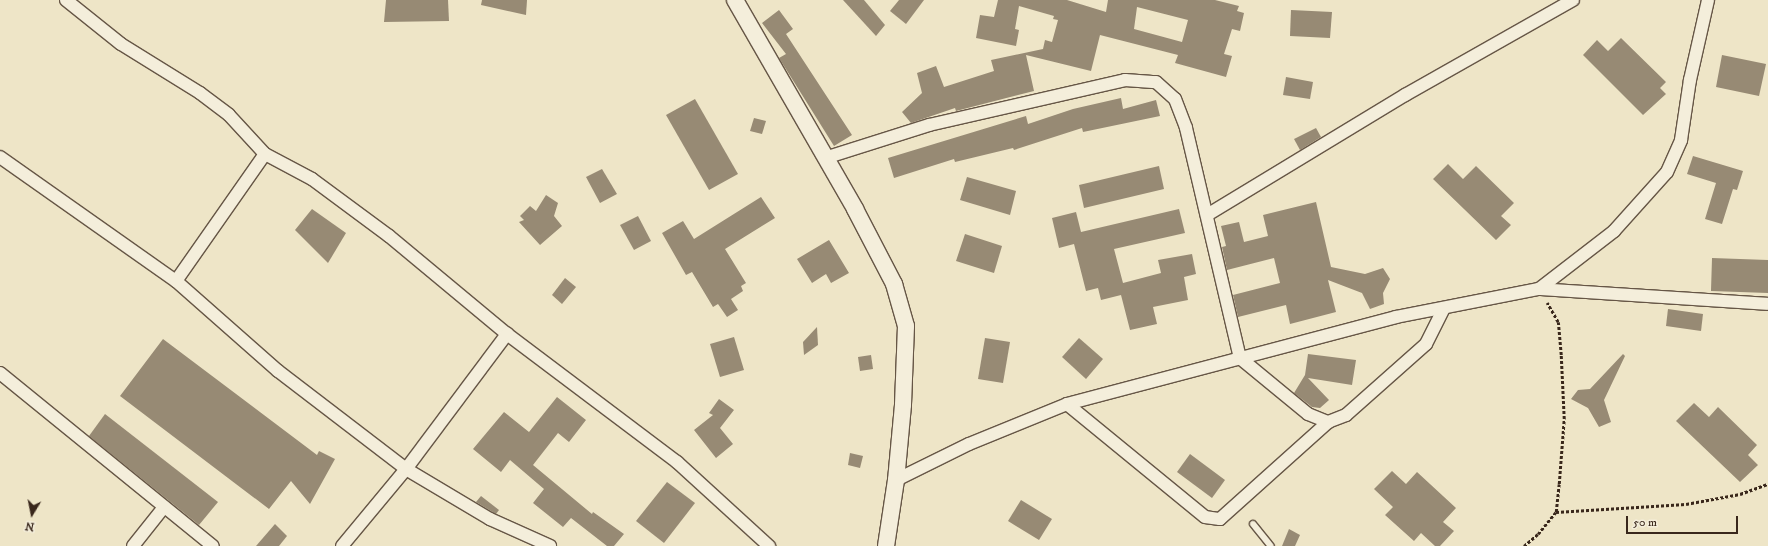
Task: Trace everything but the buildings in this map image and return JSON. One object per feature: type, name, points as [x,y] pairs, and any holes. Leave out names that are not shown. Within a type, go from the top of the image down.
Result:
[{"type":"street","points":[[66,0],[121,44],[200,93],[229,115],[265,154],[312,178],[384,231],[507,334],[677,462],[769,546]]},
{"type":"street","points":[[735,0],[826,158],[894,284],[906,326],[903,405],[896,480],[886,546]]},
{"type":"street","points":[[1207,215],[1405,94],[1573,0]]},
{"type":"street","points":[[1539,289],[1614,231],[1667,172],[1681,140],[1690,80],[1708,0]]},
{"type":"street","points":[[826,158],[929,125],[1117,82],[1156,82],[1175,99],[1186,128],[1240,358],[1308,414],[1328,422]]},
{"type":"street","points":[[176,281],[265,154]]},
{"type":"street","points":[[0,157],[176,281],[278,371],[406,469],[490,519],[550,546]]},
{"type":"street","points":[[896,480],[969,444],[1067,404],[1396,317],[1539,289],[1768,304]]},
{"type":"street","points":[[1067,404],[1205,517],[1220,519],[1328,422],[1346,415],[1426,344],[1444,308]]},
{"type":"street","points":[[342,546],[406,469],[507,334]]},
{"type":"street","points":[[0,373],[213,546]]},
{"type":"street","points":[[133,546],[164,507]]},
{"type":"lane","points":[[1253,524],[1271,546]]},
{"type":"path","points":[[1524,546],[1538,534],[1556,512],[1564,418],[1558,322],[1539,289]]},
{"type":"path","points":[[1556,512],[1686,504],[1740,494],[1768,484]]}]
